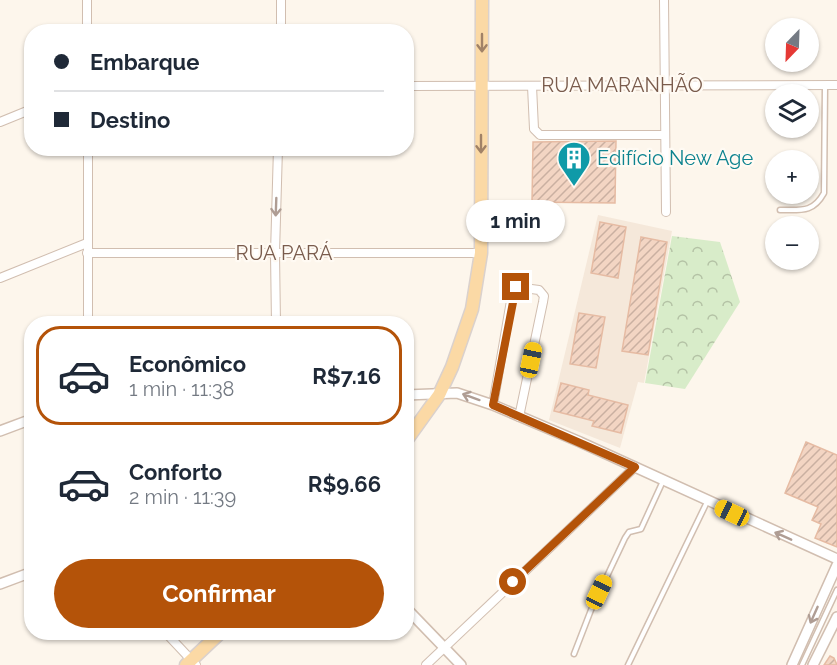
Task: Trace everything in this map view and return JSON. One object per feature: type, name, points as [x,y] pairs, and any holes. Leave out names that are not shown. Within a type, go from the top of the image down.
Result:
[{"type":"main road","points":[[414,430],[439,395],[452,367],[472,309],[481,254],[482,0]]},
{"type":"main road","points":[[191,663],[213,640]]},
{"type":"street","points":[[87,0],[87,24]]},
{"type":"street","points":[[281,0],[281,24]]},
{"type":"street","points":[[664,0],[666,212]]},
{"type":"street","name":"RUA MARANHÃO","points":[[414,86],[837,85]]},
{"type":"street","points":[[532,86],[534,129],[540,135],[665,135]]},
{"type":"street","points":[[0,122],[24,112]]},
{"type":"street","points":[[88,156],[88,316]]},
{"type":"street","points":[[276,316],[278,156]]},
{"type":"street","points":[[0,278],[87,243]]},
{"type":"street","name":"RUA PARÁ","points":[[87,253],[481,254]]},
{"type":"street","points":[[493,405],[513,289],[516,287],[539,290],[544,296],[519,417]]},
{"type":"street","points":[[414,395],[457,393],[493,405],[837,559]]},
{"type":"street","points":[[0,431],[24,422]]},
{"type":"street","points":[[426,665],[635,467]]},
{"type":"street","points":[[792,665],[837,564]]},
{"type":"street","points":[[0,584],[24,575]]},
{"type":"street","points":[[414,616],[461,665]]},
{"type":"street","points":[[813,665],[837,617]]},
{"type":"street","points":[[831,631],[837,640]]},
{"type":"street","points":[[172,640],[191,663]]},
{"type":"lane","points":[[780,210],[808,210],[818,205],[824,193],[825,85]]},
{"type":"lane","points":[[574,654],[591,610],[625,538],[629,532],[641,529],[663,480]]},
{"type":"lane","points":[[628,665],[708,501]]},
{"type":"lane","points":[[802,665],[837,590]]},
{"type":"shaded area","points":[[598,215],[672,231],[644,383],[638,382],[620,448],[549,420]]},
{"type":"green space","points":[[672,236],[720,242],[740,302],[685,389],[645,383]]},
{"type":"building","name":"Edifício New Age","points":[[616,141],[615,203],[532,202],[533,142]]},
{"type":"building","points":[[600,222],[626,227],[618,278],[591,273]]},
{"type":"building","points":[[641,237],[667,242],[648,355],[622,351]]},
{"type":"building","points":[[579,313],[605,317],[596,368],[570,364]]},
{"type":"building","points":[[561,383],[589,390],[588,395],[628,405],[621,433],[592,426],[594,421],[554,411]]},
{"type":"building","points":[[806,442],[837,455],[837,547],[815,538],[821,524],[812,520],[818,507],[785,493]]},
{"type":"building","points":[[830,656],[834,658],[837,665],[824,665]]},
{"type":"place","name":"Edifício New Age","points":[[574,187]]},
{"type":"route","points":[[513,582],[635,467],[493,405],[513,289],[516,287]]}]
